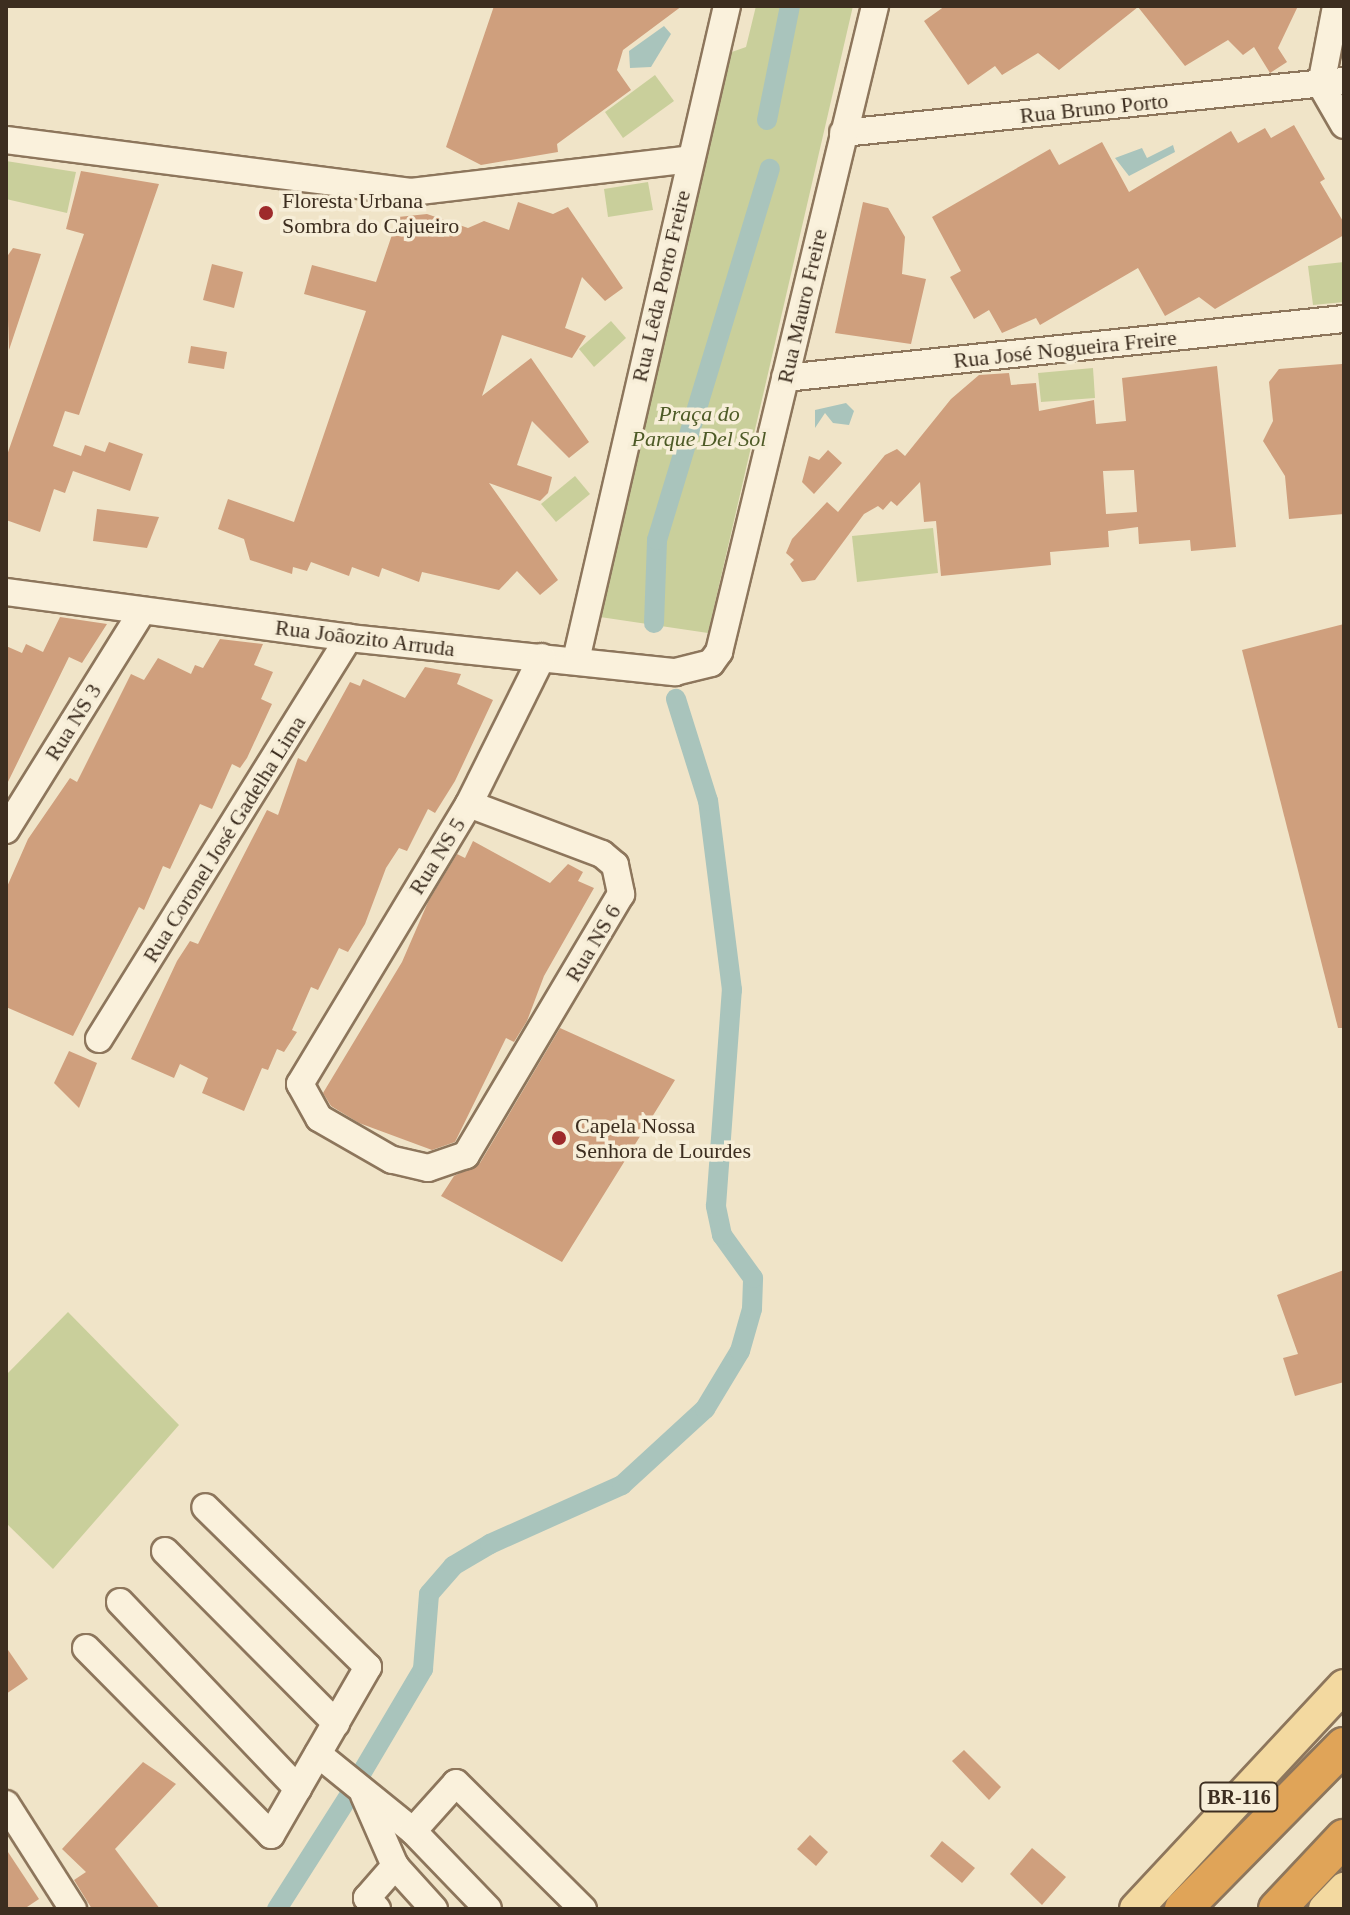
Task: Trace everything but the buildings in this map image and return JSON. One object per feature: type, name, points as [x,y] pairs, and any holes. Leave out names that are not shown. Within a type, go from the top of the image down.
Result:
[{"type":"highway","name":"BR-116","points":[[1183,1909],[1344,1746]]},
{"type":"highway","points":[[1277,1909],[1344,1838]]},
{"type":"main road","name":"BR-116","points":[[1136,1909],[1344,1686]]},
{"type":"main road","points":[[1325,1909],[1344,1889]]},
{"type":"street","name":"Rua Lêda Porto Freire","points":[[576,660],[727,6]]},
{"type":"street","name":"Rua Mauro Freire","points":[[719,652],[875,6]]},
{"type":"street","points":[[1336,6],[1333,83],[1344,125]]},
{"type":"street","name":"Rua Bruno Porto","points":[[843,133],[1333,83]]},
{"type":"street","points":[[6,140],[411,192],[691,159]]},
{"type":"street","name":"Rua José Nogueira Freire","points":[[785,378],[1344,319]]},
{"type":"street","name":"Rua Joãozito Arruda","points":[[6,592],[141,613],[349,638],[675,672],[711,663],[719,652]]},
{"type":"street","name":"Rua NS 3","points":[[6,830],[141,613]]},
{"type":"street","name":"Rua Coronel José Gadelha Lima","points":[[99,1039],[349,638]]},
{"type":"street","name":"Rua NS 5","points":[[466,1155],[444,1168],[392,1160],[319,1118],[300,1084],[318,1046],[469,804],[542,657]]},
{"type":"street","name":"Rua NS 6","points":[[466,1155],[616,910],[622,886],[602,854],[469,804]]},
{"type":"street","points":[[86,1648],[271,1835],[368,1667],[205,1507]]},
{"type":"street","points":[[165,1551],[336,1723]]},
{"type":"street","points":[[120,1602],[298,1789]]},
{"type":"street","points":[[318,1754],[413,1831],[488,1909]]},
{"type":"street","points":[[413,1831],[456,1783],[583,1909]]},
{"type":"street","points":[[363,1792],[395,1866],[428,1902],[464,1909]]},
{"type":"street","points":[[6,1804],[73,1909]]},
{"type":"street","points":[[377,1909],[367,1898],[395,1866]]},
{"type":"green space","name":"Praça do Parque Del Sol","points":[[756,6],[853,6],[708,633],[600,617],[729,53],[746,47]]},
{"type":"green space","points":[[655,75],[674,101],[623,138],[605,112]]},
{"type":"green space","points":[[6,161],[76,172],[67,213],[6,199]]},
{"type":"green space","points":[[648,182],[653,210],[608,217],[604,189]]},
{"type":"green space","points":[[1344,262],[1344,302],[1313,305],[1308,266]]},
{"type":"green space","points":[[611,321],[626,338],[594,367],[579,349]]},
{"type":"green space","points":[[1093,368],[1095,398],[1041,402],[1038,373]]},
{"type":"green space","points":[[575,476],[590,494],[556,522],[541,504]]},
{"type":"green space","points":[[933,528],[938,573],[857,582],[852,536]]},
{"type":"green space","points":[[68,1312],[179,1425],[53,1569],[6,1523],[6,1375]]},
{"type":"water","points":[[664,26],[671,34],[651,67],[630,68],[629,51]]},
{"type":"water","points":[[1173,145],[1175,152],[1129,176],[1115,158],[1142,148],[1147,158]]},
{"type":"water","points":[[846,403],[854,411],[849,425],[833,423],[825,413],[815,428],[815,410]]},
{"type":"waterway","points":[[767,120],[790,6]]},
{"type":"waterway","points":[[654,623],[657,540],[770,169]]},
{"type":"waterway","points":[[361,1774],[423,1669],[429,1594],[453,1566],[490,1544],[622,1485],[705,1409],[740,1351],[752,1309],[753,1278],[722,1235],[716,1206],[732,990],[708,801],[676,699]]},
{"type":"waterway","points":[[277,1909],[349,1796]]},
{"type":"place","name":"Floresta Urbana Sombra do Cajueiro","points":[[266,213]]},
{"type":"place","name":"Capela Nossa Senhora de Lourdes","points":[[559,1138]]}]
